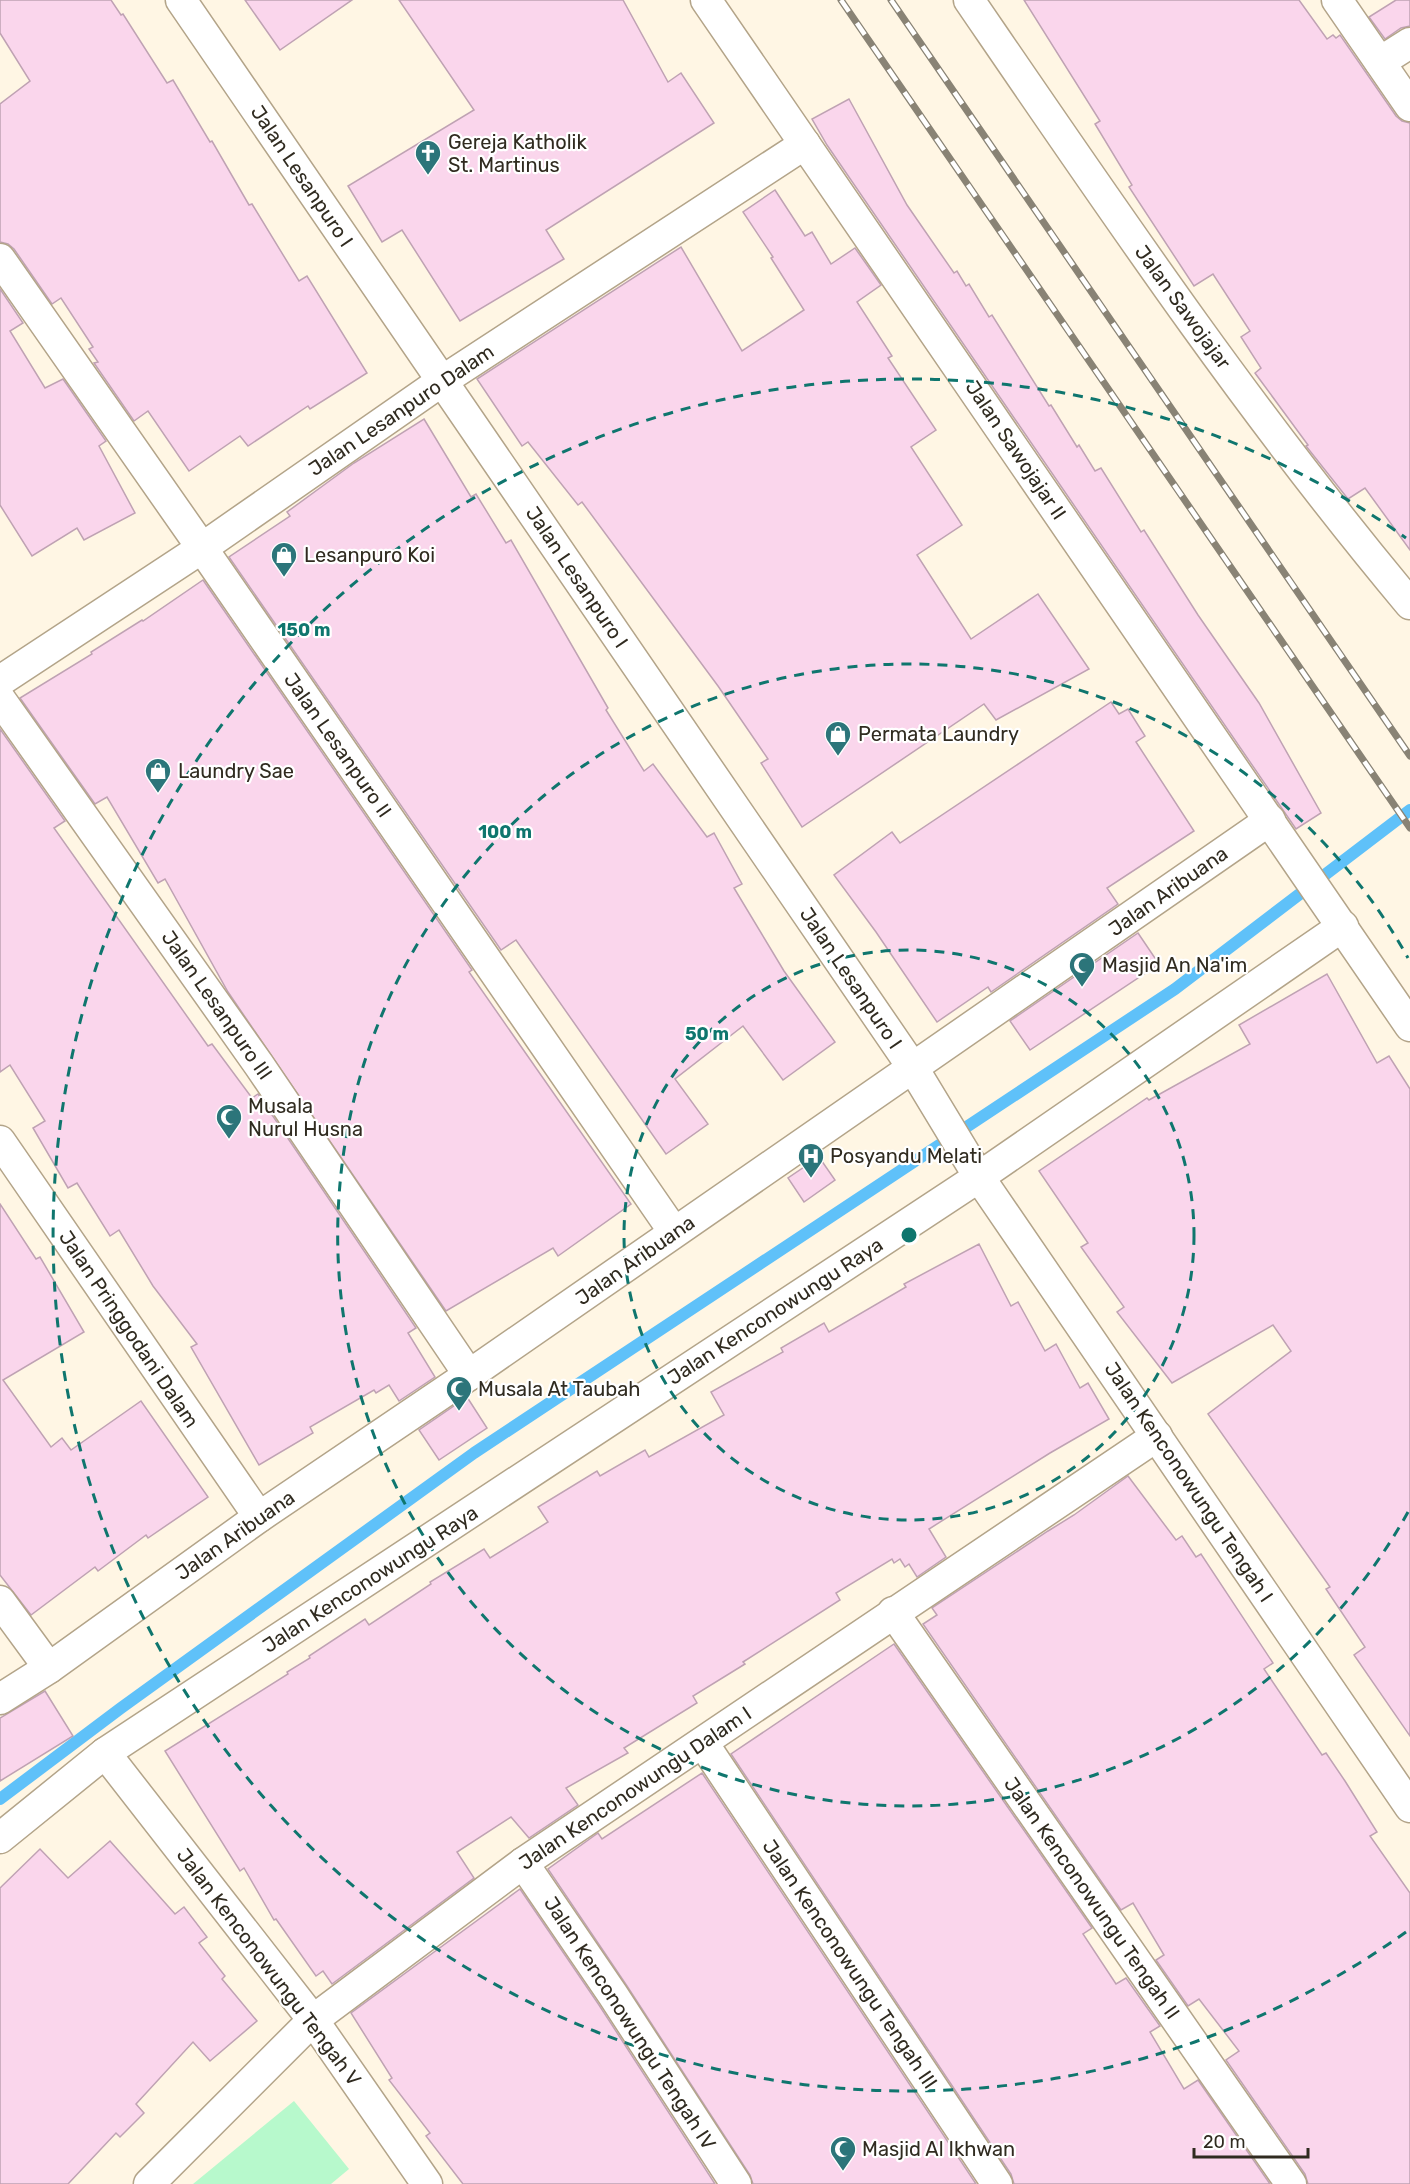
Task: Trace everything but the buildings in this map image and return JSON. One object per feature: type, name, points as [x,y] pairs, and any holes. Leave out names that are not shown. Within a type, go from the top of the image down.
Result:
[{"type":"street","name":"Jalan Lesanpuro I","points":[[181,0],[913,1068],[974,1167]]},
{"type":"street","name":"Jalan Sawojajar II","points":[[706,0],[1410,1026]]},
{"type":"street","name":"Jalan Sawojajar","points":[[969,0],[1114,212],[1224,364],[1343,524],[1410,604]]},
{"type":"street","points":[[1349,4],[1380,62],[1410,106]]},
{"type":"street","points":[[1380,62],[1410,44]]},
{"type":"street","name":"Jalan Lesanpuro Dalam","points":[[0,681],[202,548],[442,381],[805,144]]},
{"type":"street","name":"Jalan Lesanpuro II","points":[[0,259],[674,1232]]},
{"type":"street","name":"Jalan Lesanpuro III","points":[[0,699],[259,1065],[468,1375]]},
{"type":"street","name":"Jalan Aribuana","points":[[0,1699],[49,1668],[259,1517],[1270,820]]},
{"type":"street","name":"Jalan Kenconowungu Raya","points":[[0,1838],[105,1753],[974,1167],[1343,926]]},
{"type":"street","name":"Jalan Pringgodani Dalam","points":[[0,1141],[259,1517]]},
{"type":"street","name":"Jalan Kenconowungu Tengah I","points":[[974,1167],[1410,1807]]},
{"type":"street","name":"Jalan Kenconowungu Dalam I","points":[[149,2184],[313,2020],[523,1863],[1157,1436]]},
{"type":"street","points":[[0,1601],[49,1668]]},
{"type":"street","name":"Jalan Kenconowungu Tengah II","points":[[893,1612],[1291,2184]]},
{"type":"street","name":"Jalan Kenconowungu Tengah III","points":[[704,1743],[997,2184]]},
{"type":"street","name":"Jalan Kenconowungu Tengah V","points":[[105,1753],[313,2020],[427,2184]]},
{"type":"street","name":"Jalan Kenconowungu Tengah IV","points":[[523,1863],[613,1995],[736,2184]]},
{"type":"green space","points":[[294,2101],[349,2169],[331,2184],[193,2184]]},
{"type":"waterway","points":[[0,1799],[121,1708],[474,1453],[1175,989],[1410,810]]},
{"type":"railway","points":[[841,0],[1410,828]]},
{"type":"railway","points":[[891,0],[1410,756]]},
{"type":"place","name":"Gereja Katholik St. Martinus","points":[[428,176]]},
{"type":"place","name":"Lesanpuro Koi","points":[[284,578]]},
{"type":"place","name":"Permata Laundry","points":[[838,757]]},
{"type":"place","name":"Laundry Sae","points":[[158,794]]},
{"type":"place","name":"Masjid An Na'im","points":[[1082,988]]},
{"type":"place","name":"Musala Nurul Husna","points":[[229,1140]]},
{"type":"place","name":"Posyandu Melati","points":[[811,1179]]},
{"type":"place","name":"Musala At Taubah","points":[[459,1412]]},
{"type":"place","name":"Masjid Al Ikhwan","points":[[843,2172]]}]
